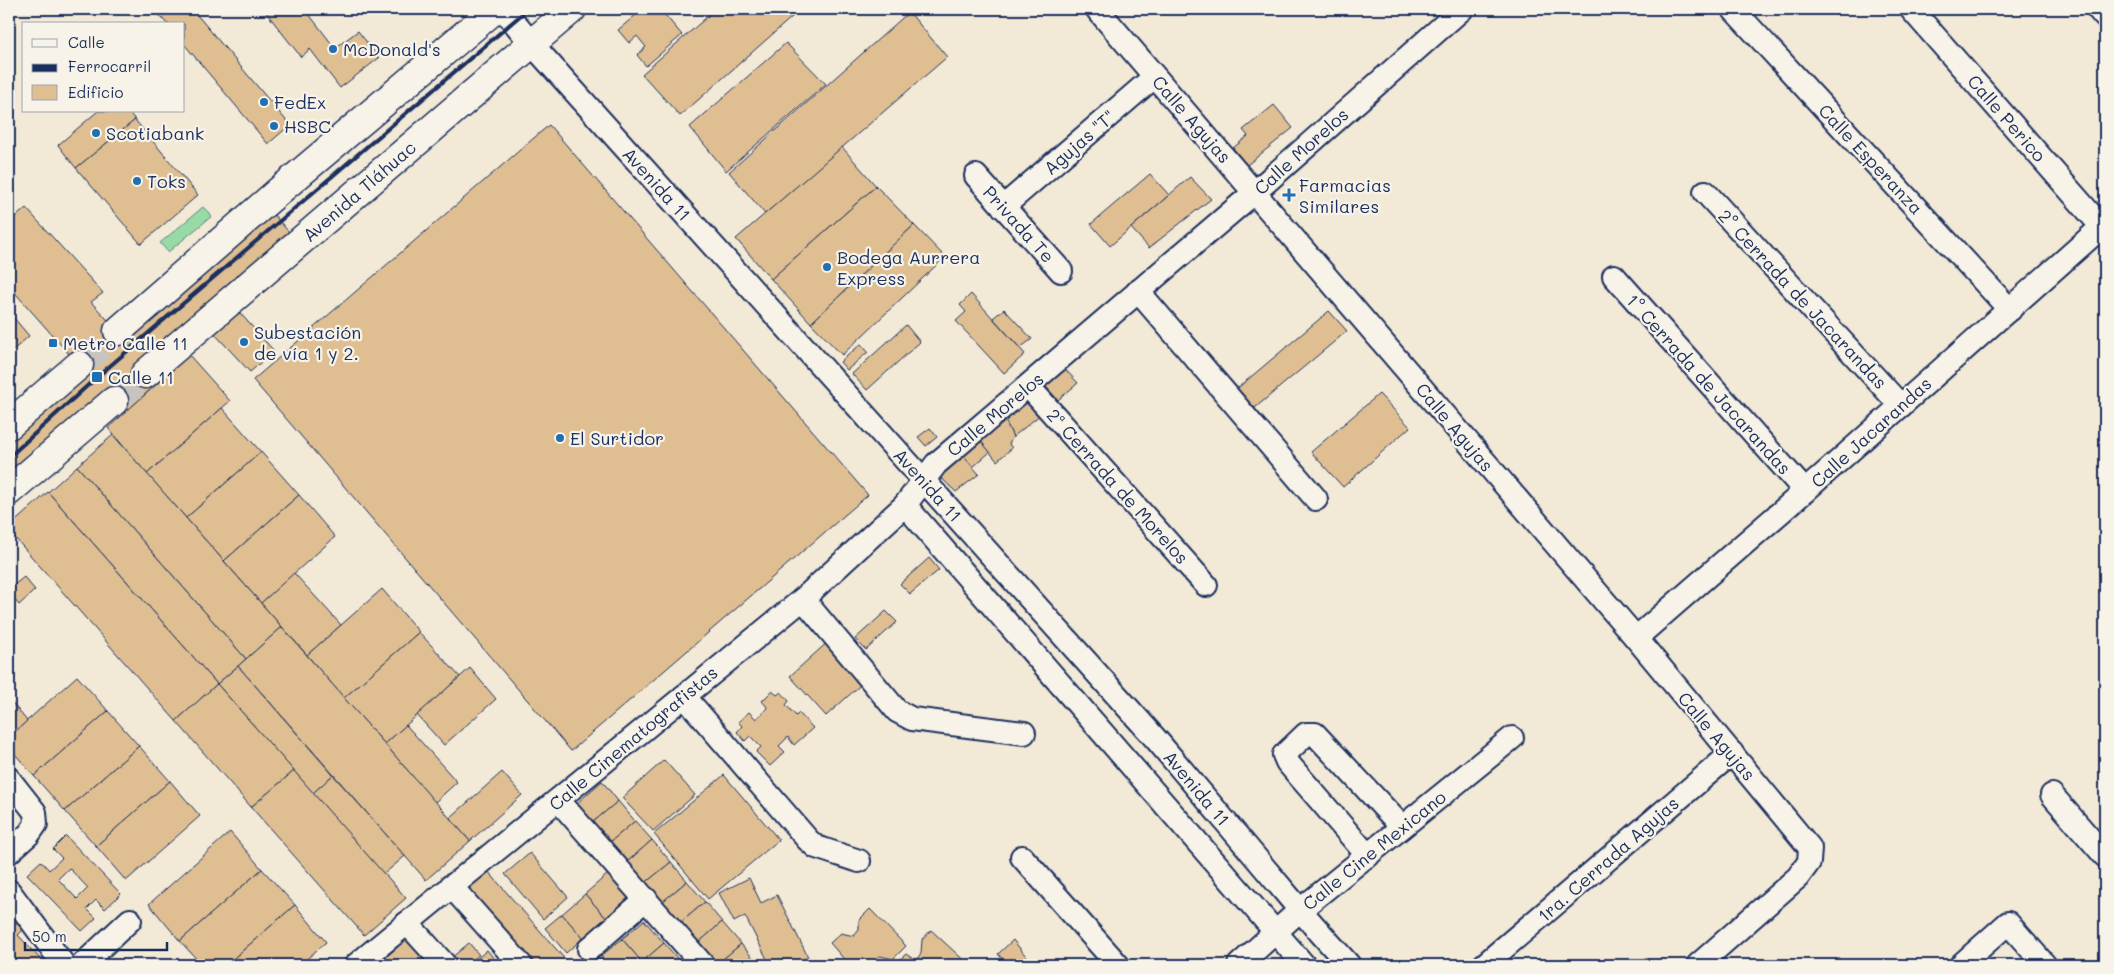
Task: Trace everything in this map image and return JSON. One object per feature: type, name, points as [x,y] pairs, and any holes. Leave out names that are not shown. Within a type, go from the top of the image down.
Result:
[{"type":"main road","points":[[118,331],[279,191],[495,9]]},
{"type":"main road","name":"Avenida Tláhuac","points":[[145,374],[572,9]]},
{"type":"main road","points":[[9,425],[79,365]]},
{"type":"main road","points":[[9,491],[114,401]]},
{"type":"street","name":"Avenida 11","points":[[503,9],[531,43],[1155,738],[1300,910],[1349,965]]},
{"type":"street","name":"Calle Agujas","points":[[1097,9],[1636,638],[1810,848],[1809,862],[1798,877],[1698,965]]},
{"type":"street","name":"Calle Morelos","points":[[905,505],[936,464],[1029,387],[1255,192],[1462,9]]},
{"type":"street","name":"Calle Esperanza","points":[[1733,9],[2010,310]]},
{"type":"street","name":"Calle Perico","points":[[1911,9],[2104,226]]},
{"type":"street","points":[[2098,9],[2105,17]]},
{"type":"street","name":"Agujas \"T\"","points":[[1003,206],[1154,77]]},
{"type":"street","name":"Privada Te","points":[[976,176],[1062,272]]},
{"type":"street","name":"2° Cerrada de Jacarandas","points":[[1705,192],[1901,406]]},
{"type":"street","name":"Calle Jacarandas","points":[[1636,638],[2104,226]]},
{"type":"street","name":"1° Cerrada de Jacarandas","points":[[1614,276],[1805,491]]},
{"type":"street","points":[[1138,291],[1316,499]]},
{"type":"street","name":"2ª Cerrada de Morelos","points":[[1029,387],[1206,585]]},
{"type":"street","name":"Avenida 11","points":[[905,505],[1129,762],[1275,934],[1304,965]]},
{"type":"street","name":"Calle Cinematografistas","points":[[356,965],[803,598],[905,505]]},
{"type":"street","points":[[803,598],[896,711],[912,719],[1024,733]]},
{"type":"street","points":[[684,696],[808,840],[816,847],[859,861]]},
{"type":"street","points":[[1368,856],[1286,762],[1284,755],[1306,734],[1315,734],[1402,827]]},
{"type":"street","points":[[1129,762],[1155,738]]},
{"type":"street","name":"Calle Cine Mexicano","points":[[1239,965],[1300,910],[1512,738]]},
{"type":"street","name":"1ra. Cerrada Agujas","points":[[1484,965],[1732,753]]},
{"type":"street","points":[[9,779],[34,812],[36,824],[29,834],[9,852]]},
{"type":"street","points":[[2052,795],[2105,856]]},
{"type":"street","points":[[558,800],[703,965]]},
{"type":"street","points":[[1022,857],[1118,965]]},
{"type":"street","points":[[451,886],[521,965]]},
{"type":"street","points":[[9,891],[64,965]]},
{"type":"street","points":[[588,949],[646,899]]},
{"type":"street","points":[[82,965],[130,920]]},
{"type":"street","points":[[407,923],[445,965]]},
{"type":"street","points":[[1961,965],[2008,924],[2045,965]]},
{"type":"green space","points":[[203,207],[212,216],[168,252],[160,243]]},
{"type":"building","points":[[154,9],[192,9],[290,125],[268,144],[185,45],[185,22],[165,22]]},
{"type":"building","name":"McDonald's","points":[[268,9],[305,9],[335,48],[358,31],[379,58],[340,88],[310,49],[301,57],[265,11]]},
{"type":"building","points":[[643,9],[660,9],[682,35],[646,66],[637,55],[646,47],[637,36],[629,43],[618,30]]},
{"type":"building","points":[[716,9],[801,9],[680,116],[642,74]]},
{"type":"building","points":[[909,12],[947,57],[765,214],[729,172]]},
{"type":"building","points":[[786,43],[826,84],[726,171],[690,127]]},
{"type":"building","points":[[1274,105],[1293,128],[1247,165],[1233,148],[1248,136],[1243,130]]},
{"type":"building","name":"Scotiabank","points":[[97,112],[129,112],[135,120],[76,168],[58,145]]},
{"type":"building","name":"Toks","points":[[135,120],[198,195],[141,244],[76,168]]},
{"type":"building","name":"El Surtidor","points":[[549,125],[868,495],[571,751],[253,380]]},
{"type":"building","points":[[842,147],[876,186],[771,279],[736,239]]},
{"type":"building","points":[[1150,174],[1169,195],[1110,246],[1091,224]]},
{"type":"building","points":[[1190,177],[1211,199],[1149,248],[1131,228]]},
{"type":"building","points":[[876,186],[914,225],[811,323],[771,279]]},
{"type":"building","points":[[26,208],[103,293],[91,302],[118,331],[268,208],[294,238],[145,374],[154,386],[125,413],[110,396],[9,486],[9,434],[84,371],[9,286],[9,223]]},
{"type":"building","points":[[914,225],[945,257],[842,355],[811,323]]},
{"type":"building","points":[[971,294],[1025,354],[1004,373],[956,321],[966,312],[960,305]]},
{"type":"building","points":[[1004,309],[1032,339],[1020,348],[993,318]]},
{"type":"building","points":[[1329,311],[1347,331],[1250,412],[1233,392]]},
{"type":"building","points":[[9,312],[29,336],[9,354]]},
{"type":"building","name":"Subestación de vía 1 y 2.","points":[[239,312],[274,351],[250,372],[214,333]]},
{"type":"building","points":[[906,325],[920,342],[867,390],[852,374]]},
{"type":"building","points":[[861,344],[868,352],[847,370],[840,362]]},
{"type":"building","points":[[189,355],[230,401],[147,474],[108,428]]},
{"type":"building","points":[[1060,364],[1078,383],[1058,400],[1041,381]]},
{"type":"building","points":[[1379,394],[1410,427],[1343,487],[1311,452]]},
{"type":"building","points":[[1027,397],[1041,414],[1013,437],[1004,418]]},
{"type":"building","points":[[222,408],[261,452],[186,518],[147,474]]},
{"type":"building","points":[[1004,418],[1013,437],[1009,444],[1012,448],[997,461],[979,439]]},
{"type":"building","points":[[930,428],[937,437],[926,446],[918,437]]},
{"type":"building","points":[[113,435],[282,627],[246,659],[77,466]]},
{"type":"building","points":[[979,439],[990,452],[973,467],[959,451]]},
{"type":"building","points":[[959,451],[979,474],[956,492],[937,474]]},
{"type":"building","points":[[261,452],[299,495],[224,561],[186,518]]},
{"type":"building","points":[[77,466],[246,659],[217,684],[48,492]]},
{"type":"building","points":[[48,492],[217,684],[176,721],[9,531],[9,527]]},
{"type":"building","points":[[299,495],[335,537],[261,603],[224,561]]},
{"type":"building","points":[[929,558],[939,570],[910,594],[900,584]]},
{"type":"building","points":[[294,573],[341,625],[307,655],[261,603]]},
{"type":"building","points":[[24,577],[35,590],[19,605],[9,593],[9,589]]},
{"type":"building","points":[[382,589],[419,632],[344,698],[307,655]]},
{"type":"building","points":[[886,611],[897,622],[866,650],[855,639]]},
{"type":"building","points":[[282,627],[470,841],[426,880],[238,666]]},
{"type":"building","points":[[419,632],[460,677],[385,744],[344,698]]},
{"type":"building","points":[[830,640],[866,680],[826,716],[790,676]]},
{"type":"building","points":[[238,666],[333,775],[313,793],[217,684]]},
{"type":"building","points":[[470,668],[496,699],[444,745],[417,715]]},
{"type":"building","points":[[77,676],[108,711],[34,776],[9,747],[9,737]]},
{"type":"building","points":[[217,684],[294,771],[251,807],[176,721]]},
{"type":"building","points":[[772,691],[777,695],[781,692],[789,701],[786,705],[796,716],[799,713],[813,728],[794,745],[788,737],[779,746],[785,752],[770,766],[756,752],[761,747],[750,736],[745,741],[737,732],[742,726],[738,722],[749,712],[756,719],[768,708],[762,701]]},
{"type":"building","points":[[9,699],[27,721],[9,737]]},
{"type":"building","points":[[108,711],[139,746],[65,811],[34,776]]},
{"type":"building","points":[[406,725],[457,782],[435,802],[385,744]]},
{"type":"building","points":[[139,746],[170,781],[96,846],[65,811]]},
{"type":"building","points":[[664,760],[695,795],[653,831],[622,798]]},
{"type":"building","points":[[294,771],[406,898],[364,935],[251,807]]},
{"type":"building","points":[[502,772],[522,795],[470,841],[450,818]]},
{"type":"building","points":[[333,775],[405,856],[384,874],[313,793]]},
{"type":"building","points":[[724,775],[779,840],[708,899],[654,834]]},
{"type":"building","points":[[170,781],[200,816],[126,881],[96,846]]},
{"type":"building","points":[[602,781],[618,801],[592,823],[576,804]]},
{"type":"building","points":[[618,801],[635,821],[609,843],[592,823]]},
{"type":"building","points":[[635,821],[652,840],[626,863],[609,843]]},
{"type":"building","points":[[230,832],[262,869],[180,941],[149,904]]},
{"type":"building","points":[[66,836],[121,894],[105,909],[96,900],[87,909],[96,918],[82,931],[27,874],[41,861],[49,870],[62,858],[53,849]],"holes":[[[69,868],[88,888],[77,899],[58,879]]]},
{"type":"building","points":[[652,840],[671,862],[644,884],[626,863]]},
{"type":"building","points":[[530,853],[568,897],[543,919],[505,874]]},
{"type":"building","points":[[671,862],[687,881],[661,903],[644,884]]},
{"type":"building","points":[[262,869],[295,905],[226,965],[202,965],[180,941]]},
{"type":"building","points":[[487,870],[570,965],[534,965],[467,888]]},
{"type":"building","points":[[609,873],[630,897],[606,918],[585,894]]},
{"type":"building","points":[[749,878],[761,903],[777,895],[808,957],[791,965],[770,965],[745,916],[734,922],[719,893]]},
{"type":"building","points":[[687,881],[705,902],[679,924],[661,903]]},
{"type":"building","points":[[585,894],[606,918],[583,938],[562,914]]},
{"type":"building","points":[[705,902],[722,922],[696,945],[679,924]]},
{"type":"building","points":[[295,905],[326,942],[300,965],[226,965]]},
{"type":"building","points":[[870,909],[906,946],[893,959],[880,956],[874,961],[873,965],[849,965],[830,943],[841,933],[854,936],[859,930],[859,920]]},
{"type":"building","points":[[562,914],[583,938],[566,953],[545,928]]},
{"type":"building","points":[[9,915],[23,930],[18,935],[43,962],[39,965],[9,965],[9,960],[12,957],[9,953],[9,944],[11,942],[9,939]]},
{"type":"building","points":[[644,920],[664,943],[642,962],[622,939]]},
{"type":"building","points":[[722,922],[741,944],[714,965],[696,945]]},
{"type":"building","points":[[931,930],[969,965],[894,965],[906,954],[916,961],[921,953],[922,940]]},
{"type":"building","points":[[408,938],[432,965],[391,965],[385,958]]},
{"type":"building","points":[[622,939],[642,962],[638,965],[609,965],[601,956]]},
{"type":"building","points":[[1013,940],[1026,956],[1030,965],[1004,965],[1006,963],[998,954]]},
{"type":"building","points":[[469,943],[479,955],[466,965],[456,965],[450,959]]},
{"type":"building","points":[[664,943],[683,965],[645,965],[642,962]]},
{"type":"building","points":[[741,944],[757,965],[716,965]]},
{"type":"building","points":[[487,950],[499,965],[470,965],[479,957]]},
{"type":"building","points":[[601,956],[609,965],[591,965]]},
{"type":"tunnel","points":[[79,365],[118,331]]},
{"type":"tunnel","points":[[114,401],[145,374]]},
{"type":"railway","points":[[9,457],[97,377],[528,9]]},
{"type":"place","name":"McDonald's","points":[[333,49]]},
{"type":"place","name":"FedEx","points":[[264,102]]},
{"type":"place","name":"HSBC","points":[[274,126]]},
{"type":"place","name":"Scotiabank","points":[[96,133]]},
{"type":"place","name":"Toks","points":[[137,181]]},
{"type":"place","name":"Farmacias Similares","points":[[1289,195]]},
{"type":"place","name":"Bodega Aurrera Express","points":[[827,267]]},
{"type":"place","name":"Subestación de vía 1 y 2.","points":[[244,342]]},
{"type":"place","name":"Metro Calle 11","points":[[53,343]]},
{"type":"place","name":"Calle 11","points":[[97,377]]},
{"type":"place","name":"El Surtidor","points":[[560,438]]}]
